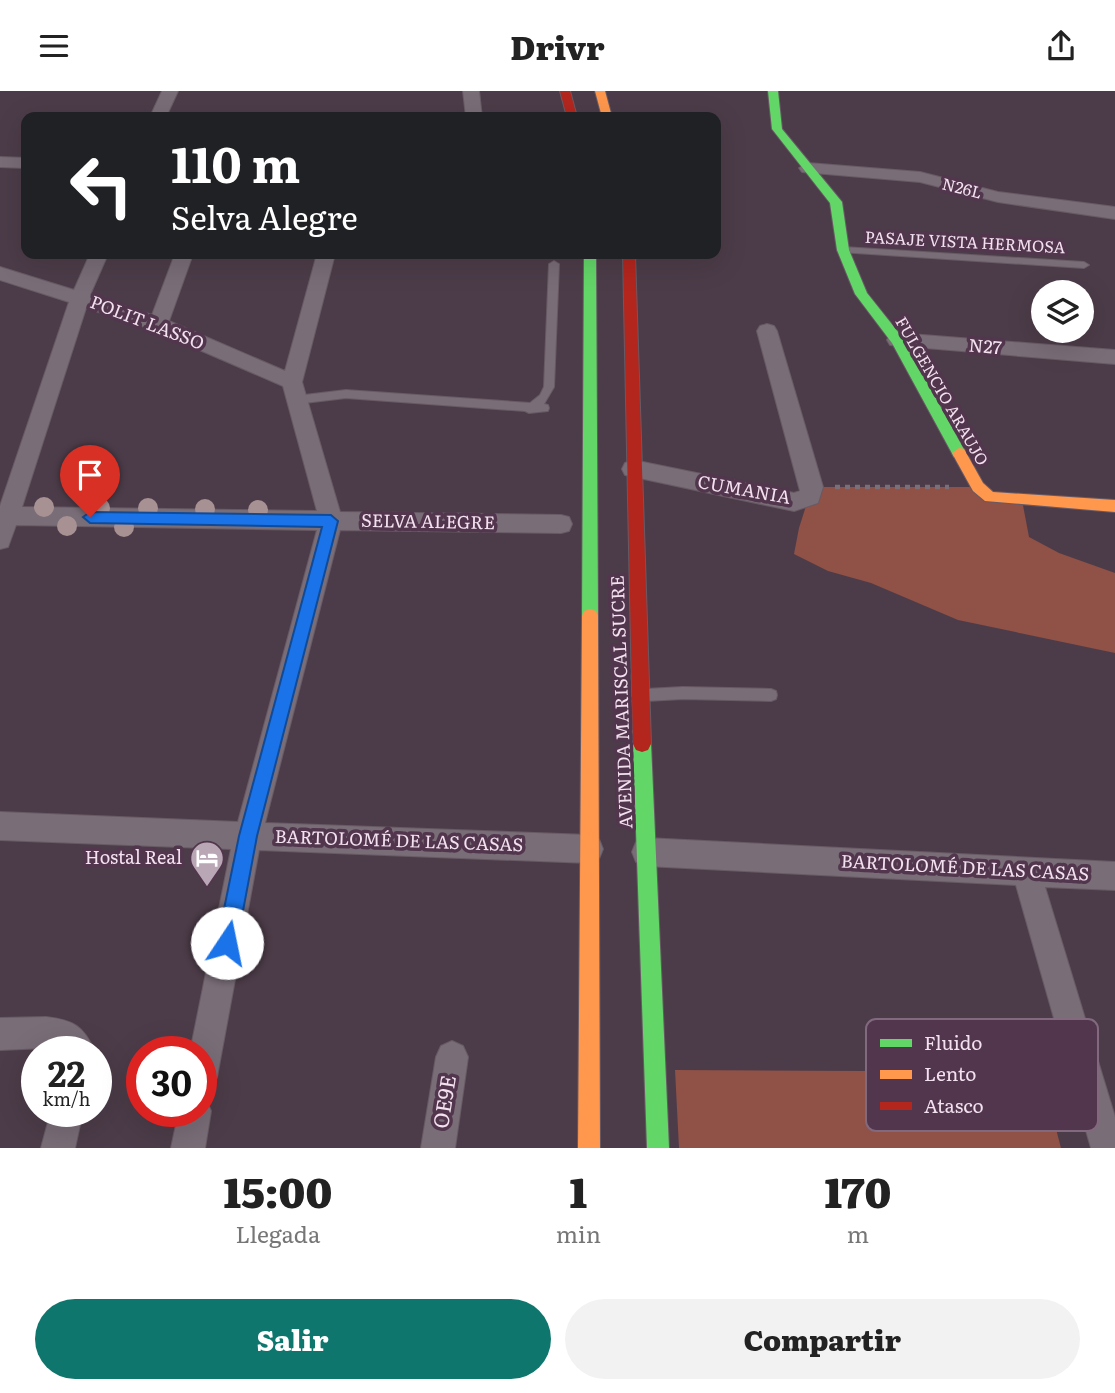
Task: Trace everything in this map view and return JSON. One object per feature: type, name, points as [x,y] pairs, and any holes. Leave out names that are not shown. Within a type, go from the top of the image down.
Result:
[{"type":"main road","points":[[565,91],[571,112]]},
{"type":"main road","points":[[600,91],[606,112]]},
{"type":"main road","name":"FULGENCIO ARAUJO","points":[[773,91],[777,129],[835,202],[843,250],[861,293],[897,340],[978,487]]},
{"type":"main road","name":"AVENIDA MARISCAL SUCRE","points":[[589,1148],[590,259]]},
{"type":"main road","name":"AVENIDA MARISCAL SUCRE","points":[[629,259],[640,695],[658,1148]]},
{"type":"main road","points":[[978,487],[990,498],[1115,506]]},
{"type":"street","points":[[160,112],[170,91]]},
{"type":"street","points":[[471,91],[473,112]]},
{"type":"street","points":[[0,162],[21,163]]},
{"type":"street","name":"N26L","points":[[808,168],[920,177],[998,197],[1115,213]]},
{"type":"street","points":[[0,540],[5,516],[80,297],[97,259]]},
{"type":"street","points":[[158,324],[182,259]]},
{"type":"street","points":[[209,1036],[248,836],[331,521],[294,391],[325,259]]},
{"type":"street","name":"POLIT LASSO","points":[[0,273],[158,324],[294,391]]},
{"type":"street","name":"CUMANIA","points":[[633,469],[794,502],[810,497],[812,487],[766,331]]},
{"type":"street","name":"N27","points":[[897,340],[1113,359]]},
{"type":"street","name":"SELVA ALEGRE","points":[[5,516],[561,524]]},
{"type":"street","name":"BARTOLOMÉ DE LAS CASAS","points":[[0,826],[589,849]]},
{"type":"street","name":"BARTOLOMÉ DE LAS CASAS","points":[[646,852],[1115,876]]},
{"type":"street","points":[[1026,871],[1070,1019]]},
{"type":"street","points":[[0,1034],[67,1036]]},
{"type":"street","name":"OE9E","points":[[438,1148],[452,1057]]},
{"type":"street","points":[[1098,1114],[1108,1148]]},
{"type":"street","points":[[58,1148],[63,1127]]},
{"type":"street","points":[[187,1148],[192,1127]]},
{"type":"lane","name":"PASAJE VISTA HERMOSA","points":[[843,250],[1084,265]]},
{"type":"lane","points":[[529,409],[539,403],[549,387],[554,264]]},
{"type":"lane","points":[[294,391],[544,408]]},
{"type":"lane","points":[[640,695],[771,695]]},
{"type":"path","points":[[812,487],[978,487]]},
{"type":"shaded area","points":[[812,487],[978,487],[1022,500],[1029,537],[1059,553],[1115,573],[1115,653],[958,620],[871,583],[828,571],[794,554]]},
{"type":"shaded area","points":[[675,1070],[866,1071],[866,1131],[1057,1131],[1061,1148],[679,1148]]},
{"type":"traffic: fast","points":[[773,91],[777,129],[836,202],[843,250],[861,294],[897,340],[959,453]]},
{"type":"traffic: fast","points":[[590,259],[590,616]]},
{"type":"traffic: fast","points":[[642,744],[658,1148]]},
{"type":"traffic: slow","points":[[600,91],[606,112]]},
{"type":"traffic: slow","points":[[959,453],[978,487],[990,497],[1115,506]]},
{"type":"traffic: slow","points":[[589,1148],[590,616]]},
{"type":"traffic: jam","points":[[565,91],[571,112]]},
{"type":"traffic: jam","points":[[629,259],[642,744]]},
{"type":"place","name":"Hostal Real","points":[[207,888]]},
{"type":"route","points":[[90,517],[331,521],[248,836],[227,943]]}]
